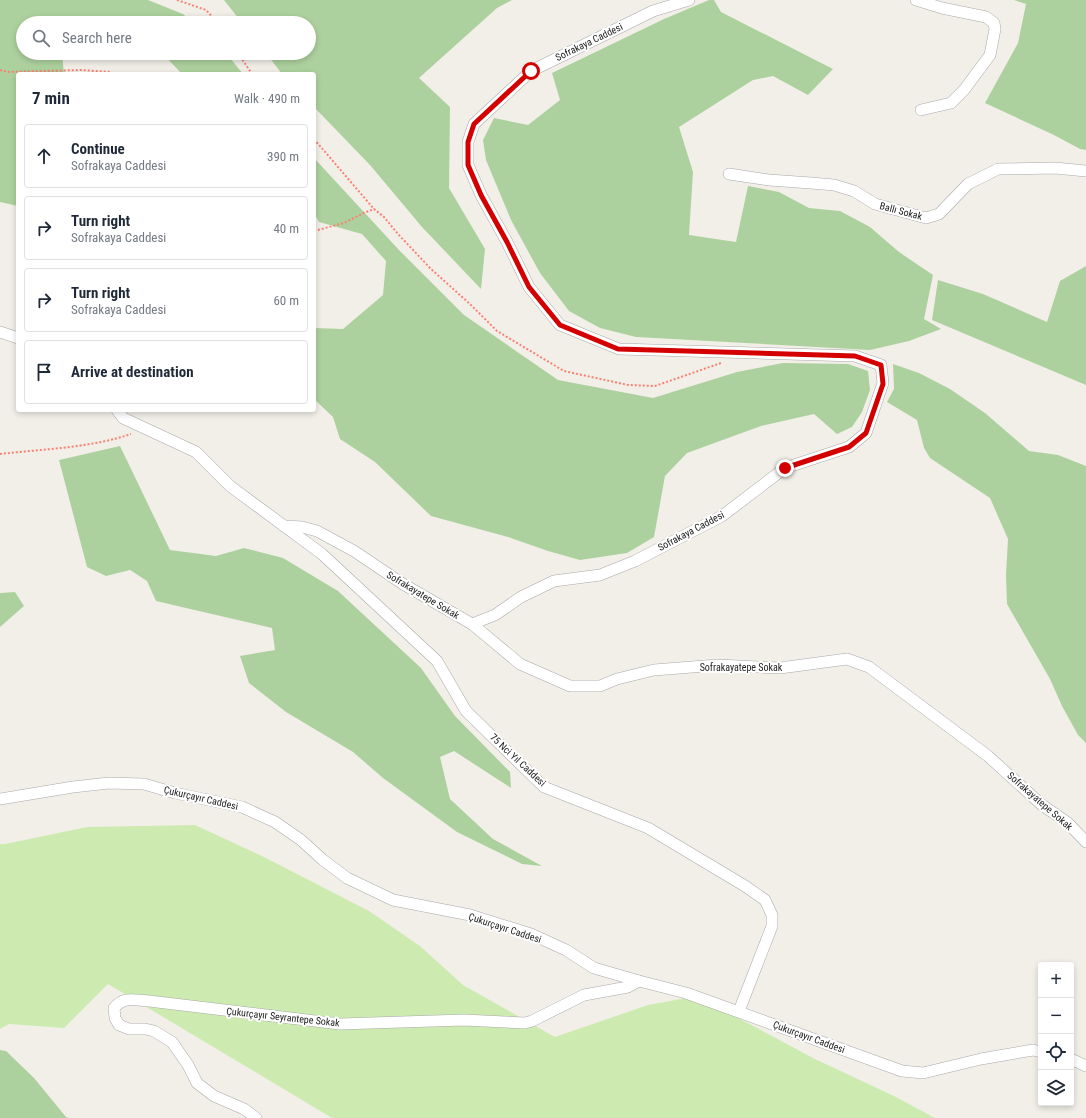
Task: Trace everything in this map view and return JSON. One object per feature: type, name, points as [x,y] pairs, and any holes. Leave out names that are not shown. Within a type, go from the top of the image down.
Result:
[{"type":"street","name":"Sofrakaya Caddesi","points":[[472,624],[495,616],[521,597],[554,581],[600,575],[635,561],[722,516],[785,468],[849,447],[866,433],[883,384],[881,365],[855,356],[618,349],[560,325],[529,287],[507,242],[481,195],[468,165],[468,142],[474,124],[531,71],[653,11],[689,0]]},
{"type":"street","points":[[916,0],[942,8],[986,17],[994,23],[995,29],[990,55],[964,90],[951,104],[921,110]]},
{"type":"street","name":"Ballı Sokak","points":[[729,174],[769,180],[811,182],[834,185],[854,191],[875,204],[926,218],[939,214],[968,184],[998,169],[1055,168],[1086,171]]},
{"type":"street","points":[[0,332],[16,337]]},
{"type":"street","name":"75 Nci Yıl Caddesi","points":[[118,412],[123,418],[146,430],[196,452],[230,486],[322,554],[437,661],[466,711],[544,786],[648,828],[745,886],[765,900],[772,915],[772,926],[739,1011]]},
{"type":"street","name":"Sofrakayatepe Sokak","points":[[284,526],[302,527],[318,531],[354,552],[402,584],[472,624],[520,664],[570,686],[600,686],[617,679],[654,670],[717,665],[780,668],[847,659],[869,667],[988,756],[1042,805],[1068,824],[1086,842]]},
{"type":"street","name":"Çukurçayır Caddesi","points":[[0,799],[73,787],[109,783],[144,784],[175,793],[242,808],[275,822],[295,835],[323,860],[347,878],[393,900],[470,915],[531,934],[566,950],[594,968],[686,993],[902,1071],[923,1072],[981,1059],[1033,1050],[1038,1051]]},
{"type":"street","name":"Çukurçayır Seyrantepe Sokak","points":[[256,1118],[244,1110],[214,1096],[197,1083],[172,1042],[154,1031],[145,1029],[129,1029],[118,1025],[115,1018],[114,1008],[119,1002],[127,999],[340,1024],[464,1020],[525,1023],[584,995],[628,987],[639,981]]},
{"type":"street","points":[[1074,1060],[1086,1066]]},
{"type":"path","points":[[177,0],[206,10],[212,16]]},
{"type":"path","points":[[243,60],[251,72]]},
{"type":"path","points":[[0,70],[9,72],[81,70],[110,72]]},
{"type":"path","points":[[316,141],[374,209],[384,217],[398,234],[432,269],[497,331],[564,371],[628,385],[655,386],[722,363]]},
{"type":"path","points":[[316,230],[344,223],[374,209]]},
{"type":"path","points":[[0,454],[82,445],[123,437],[146,430]]},
{"type":"green space","points":[[0,0],[148,0],[185,16],[16,16],[16,60],[63,60],[64,72],[16,72],[16,206],[0,202]]},
{"type":"green space","points":[[224,0],[512,0],[497,8],[419,78],[450,107],[449,188],[485,249],[481,289],[422,227],[370,165],[316,109],[316,72],[280,72],[271,60],[316,60],[316,16],[237,16]]},
{"type":"green space","points":[[709,0],[714,0],[721,12],[833,69],[808,95],[773,76],[753,80],[679,127],[693,172],[689,235],[736,242],[748,186],[779,192],[809,208],[840,211],[870,227],[899,252],[933,275],[924,319],[941,329],[909,341],[870,350],[636,337],[600,328],[569,311],[540,273],[511,220],[486,160],[483,140],[494,118],[528,125],[560,100],[552,73],[664,19]]},
{"type":"green space","points":[[1014,0],[1086,0],[1086,150],[1080,149],[1054,135],[985,103],[1018,43],[1026,4]]},
{"type":"green space","points":[[169,60],[232,60],[241,72],[180,72]]},
{"type":"green space","points":[[316,160],[399,250],[464,315],[558,380],[653,398],[737,372],[783,363],[848,364],[868,371],[870,390],[862,412],[852,427],[837,434],[814,414],[761,426],[687,453],[665,476],[654,537],[627,553],[580,560],[508,537],[431,516],[375,462],[340,439],[333,417],[316,401],[316,328],[343,329],[383,295],[386,261],[362,234],[319,222],[316,217]]},
{"type":"green space","points":[[1086,266],[1086,385],[932,320],[938,280],[983,294],[1047,322],[1060,281]]},
{"type":"green space","points":[[893,364],[919,373],[950,389],[985,413],[1029,451],[1058,455],[1086,466],[1086,743],[1078,735],[1062,706],[1050,679],[1007,604],[1006,575],[1008,539],[990,498],[930,458],[924,448],[917,420],[887,402],[894,389]]},
{"type":"green space","points":[[120,446],[170,550],[216,556],[244,548],[283,558],[338,591],[421,668],[455,716],[510,772],[511,788],[454,751],[440,757],[450,799],[493,839],[542,866],[522,864],[457,832],[383,778],[353,752],[286,712],[249,683],[240,656],[275,650],[272,628],[156,601],[147,581],[130,570],[106,576],[87,567],[59,460]]},
{"type":"green space","points":[[15,592],[24,606],[0,627],[0,593]]},
{"type":"green space","points":[[195,825],[264,857],[369,911],[420,946],[463,985],[555,1037],[648,1005],[697,996],[815,1059],[894,1096],[935,1118],[332,1118],[108,984],[64,1028],[9,1024],[0,1029],[0,844],[87,827]]},
{"type":"green space","points":[[0,1050],[6,1051],[34,1078],[66,1117],[69,1118],[0,1118]]},
{"type":"route","points":[[531,71],[474,124],[468,142],[468,165],[481,195],[507,242],[529,287],[560,325],[618,349],[855,356],[881,365],[883,384],[866,433],[849,447],[785,468]]}]
